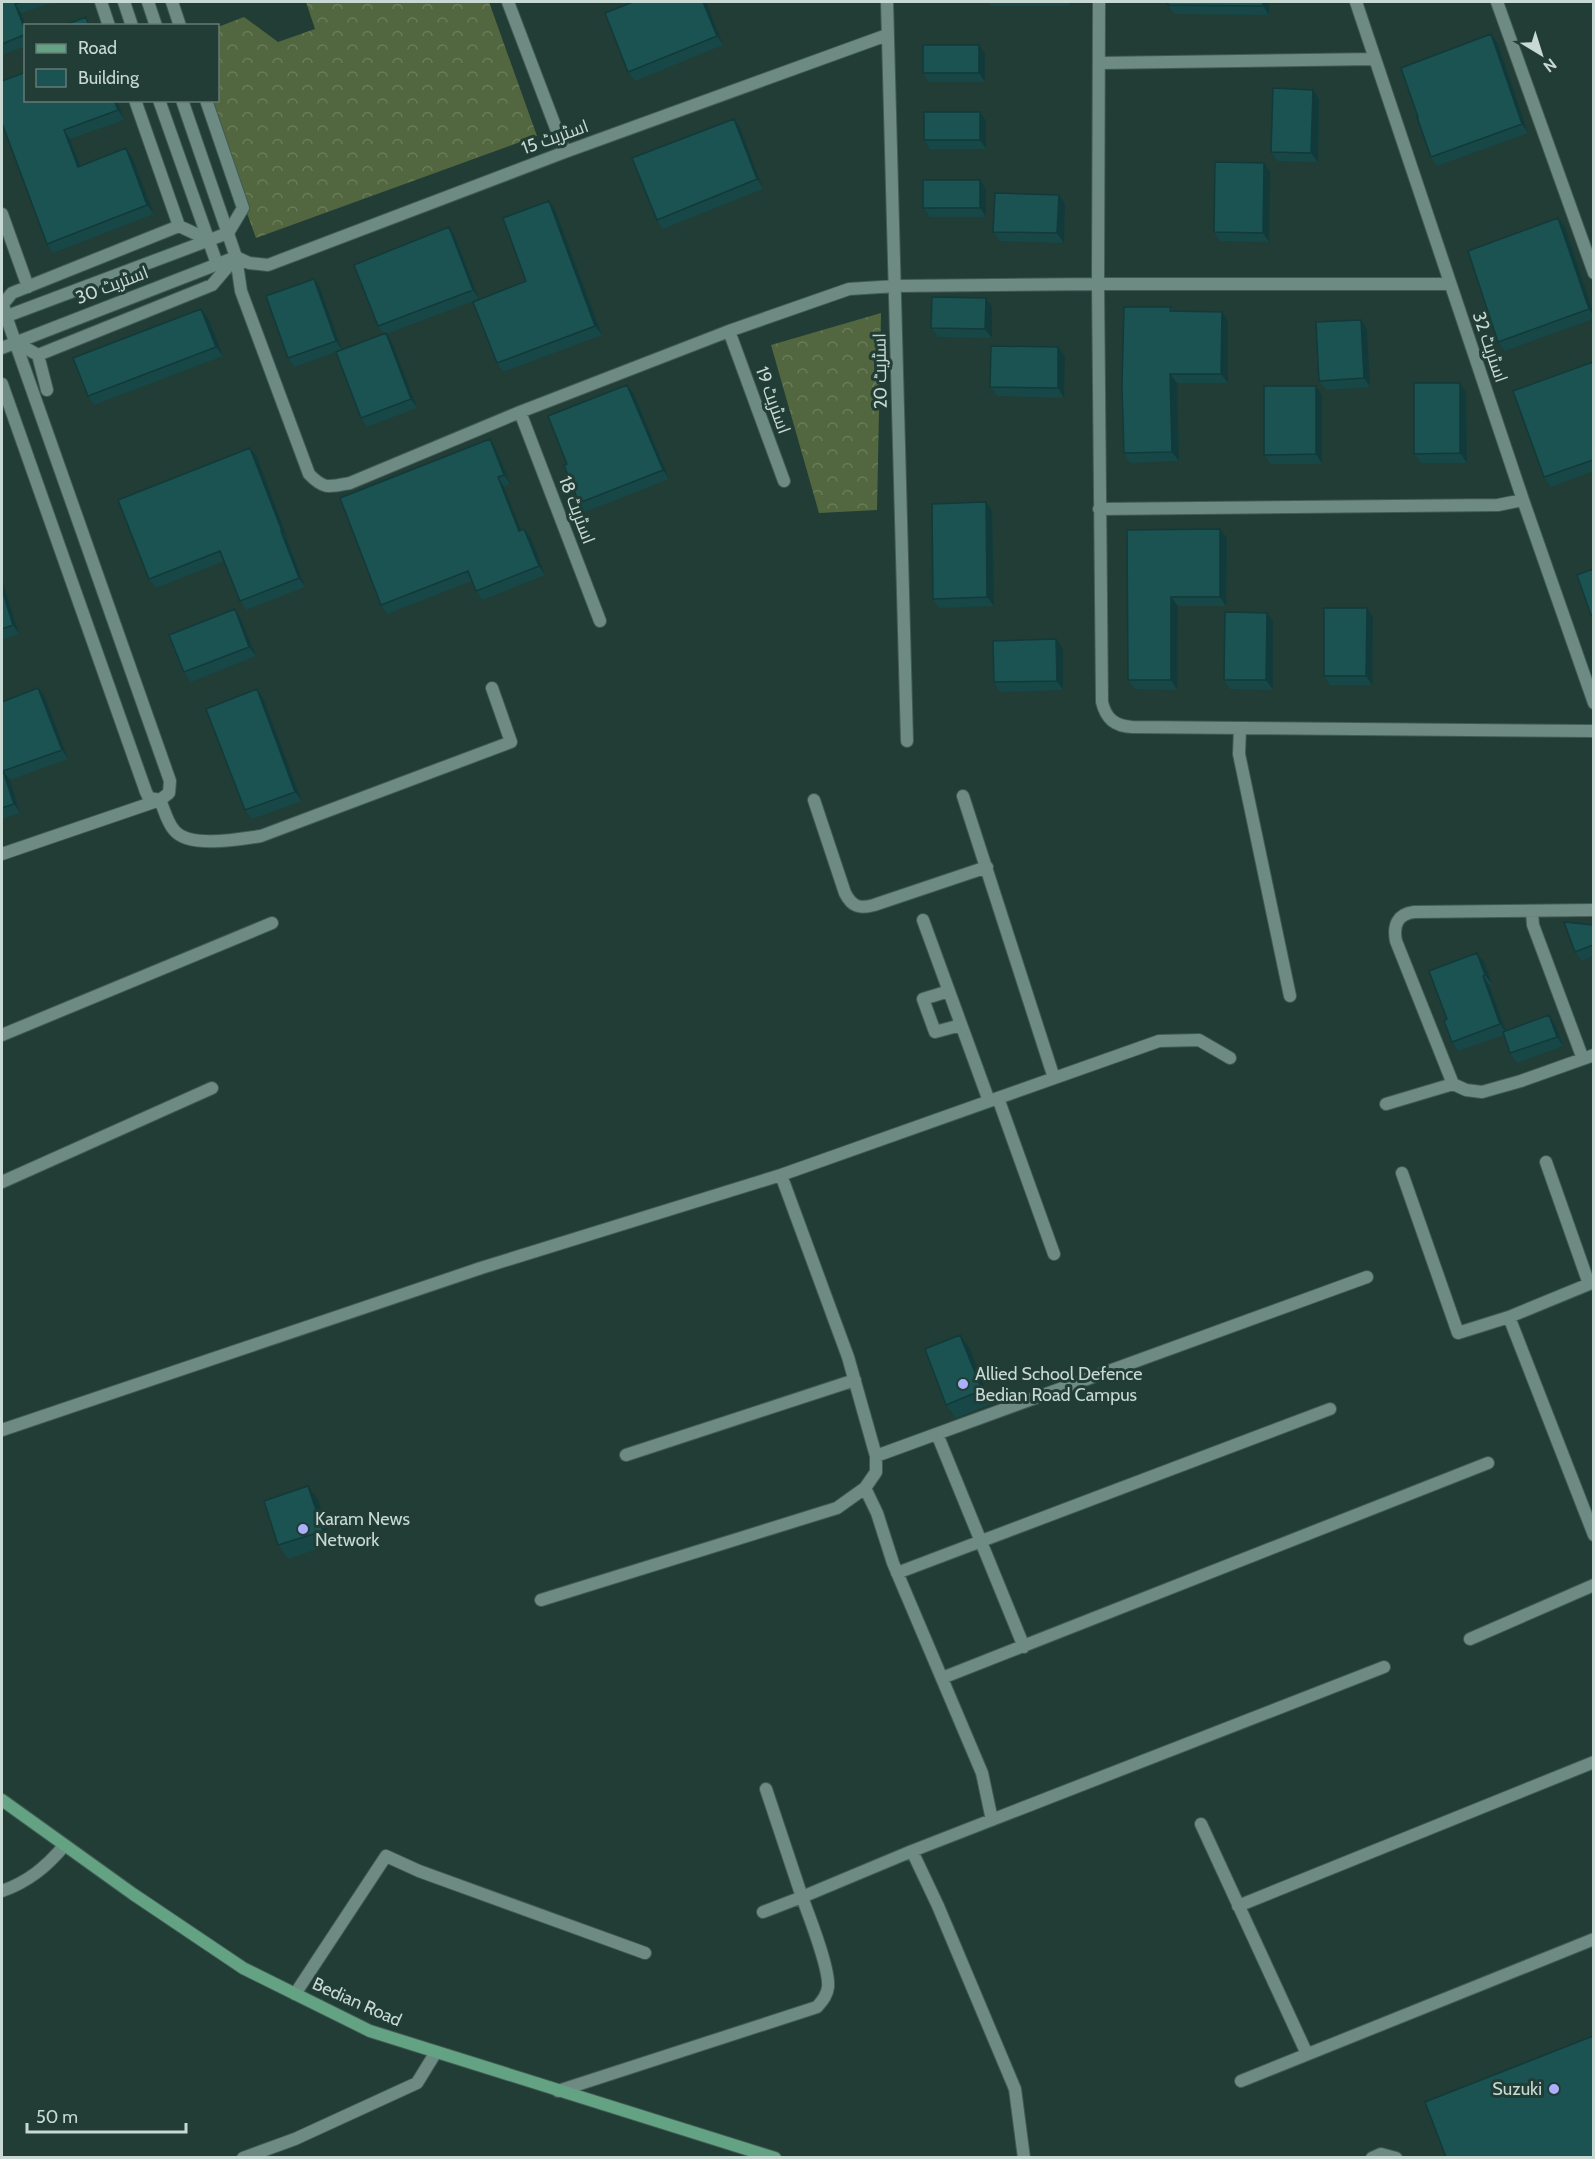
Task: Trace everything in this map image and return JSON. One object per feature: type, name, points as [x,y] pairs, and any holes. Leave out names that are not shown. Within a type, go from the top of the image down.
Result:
[{"type":"main road","name":"Bedian Road","points":[[2,1800],[64,1846],[243,1968],[370,2031],[775,2157]]},
{"type":"street","points":[[101,2],[108,24]]},
{"type":"street","points":[[124,2],[131,24]]},
{"type":"street","points":[[148,2],[155,24]]},
{"type":"street","points":[[171,2],[179,24]]},
{"type":"street","points":[[508,2],[565,152]]},
{"type":"street","name":"اسٹریٹ 20","points":[[887,2],[907,741]]},
{"type":"street","points":[[1099,2],[1099,509],[1102,702],[1105,714],[1113,722],[1122,726],[1593,731]]},
{"type":"street","name":"اسٹریٹ 32","points":[[1356,2],[1522,500],[1593,703]]},
{"type":"street","points":[[1497,2],[1593,273]]},
{"type":"street","name":"اسٹریٹ 15","points":[[236,256],[249,263],[268,265],[565,152],[887,35]]},
{"type":"street","points":[[1100,63],[1374,59]]},
{"type":"street","points":[[136,102],[179,226],[209,240]]},
{"type":"street","points":[[160,102],[217,264]]},
{"type":"street","points":[[183,102],[236,256],[241,291],[309,474],[319,485],[332,487],[351,483],[520,412],[729,331],[849,289],[896,286],[1098,284],[1449,284]]},
{"type":"street","points":[[207,102],[243,208],[228,233]]},
{"type":"street","points":[[2,214],[28,287]]},
{"type":"street","points":[[2,854],[160,800],[169,793],[170,781],[15,342],[4,317],[3,304],[12,293],[179,226]]},
{"type":"street","name":"اسٹریٹ 30","points":[[4,317],[228,233]]},
{"type":"street","points":[[38,355],[212,285],[236,256]]},
{"type":"street","name":"اسٹریٹ 30","points":[[2,348],[236,256]]},
{"type":"street","name":"اسٹریٹ 19","points":[[729,331],[784,481]]},
{"type":"street","points":[[15,342],[38,355],[47,390]]},
{"type":"street","points":[[2,384],[146,792],[149,798],[160,800]]},
{"type":"street","name":"اسٹریٹ 18","points":[[520,412],[600,621]]},
{"type":"street","points":[[1099,509],[1498,505],[1522,500]]},
{"type":"street","points":[[160,800],[174,831],[184,837],[208,841],[261,836],[511,742],[492,688]]},
{"type":"street","points":[[1240,728],[1239,754],[1290,996]]},
{"type":"street","points":[[963,796],[1054,1078]]},
{"type":"street","points":[[814,800],[845,893],[849,901],[859,907],[874,905],[987,867]]},
{"type":"street","points":[[1453,1084],[1396,941],[1394,930],[1400,917],[1414,912],[1593,910]]},
{"type":"street","points":[[1386,1104],[1453,1084],[1466,1090],[1482,1092],[1588,1057],[1533,925],[1532,912]]},
{"type":"street","points":[[923,920],[961,1025],[994,1100],[1054,1254]]},
{"type":"street","points":[[2,1035],[272,923]]},
{"type":"street","points":[[949,991],[924,999],[935,1032],[961,1025]]},
{"type":"street","points":[[2,1430],[481,1268],[782,1175],[1160,1041],[1199,1040],[1230,1058]]},
{"type":"street","points":[[2,1182],[213,1088]]},
{"type":"street","points":[[1402,1173],[1458,1334],[1509,1317],[1591,1283],[1546,1162]]},
{"type":"street","points":[[541,1600],[837,1508],[865,1488],[876,1472],[876,1456],[855,1380],[782,1175]]},
{"type":"street","points":[[876,1456],[1367,1277]]},
{"type":"street","points":[[1509,1317],[1593,1535]]},
{"type":"street","points":[[626,1455],[855,1380]]},
{"type":"street","points":[[897,1573],[1330,1409]]},
{"type":"street","points":[[937,1434],[1024,1647]]},
{"type":"street","points":[[942,1678],[1488,1463]]},
{"type":"street","points":[[865,1488],[877,1513],[897,1573],[982,1773],[992,1820]]},
{"type":"street","points":[[1470,1639],[1593,1585]]},
{"type":"street","points":[[763,1911],[1384,1667]]},
{"type":"street","points":[[1238,1906],[1593,1762]]},
{"type":"street","points":[[558,2091],[817,2007],[825,1998],[828,1986],[826,1972],[766,1789]]},
{"type":"street","points":[[1201,1824],[1307,2054]]},
{"type":"street","points":[[2,1891],[33,1876],[48,1864],[64,1846]]},
{"type":"street","points":[[912,1851],[938,1906],[1015,2089],[1024,2157]]},
{"type":"street","points":[[295,1994],[386,1856],[419,1871],[645,1953]]},
{"type":"street","points":[[1240,2080],[1593,1940]]},
{"type":"street","points":[[243,2157],[295,2139],[417,2083],[436,2052]]},
{"type":"street","points":[[1372,2157],[1381,2154],[1396,2157]]},
{"type":"green space","points":[[306,2],[489,2],[537,136],[256,238],[206,102],[219,102],[219,27],[244,17],[278,42],[315,29]]},
{"type":"green space","points":[[881,313],[877,510],[819,513],[771,345]]},
{"type":"building","points":[[2,2],[22,2],[15,4],[24,27],[24,35],[2,44]]},
{"type":"building","points":[[633,2],[703,2],[717,36],[628,72],[605,13]]},
{"type":"building","points":[[1168,2],[1263,2],[1263,6],[1168,5]]},
{"type":"building","points":[[86,17],[88,24],[67,24]]},
{"type":"building","points":[[1491,34],[1522,124],[1431,157],[1401,68]]},
{"type":"building","points":[[923,45],[979,45],[979,73],[923,73]]},
{"type":"building","points":[[24,73],[24,102],[115,102],[118,110],[64,130],[78,167],[126,148],[147,205],[47,244],[2,123],[2,81]]},
{"type":"building","points":[[1273,88],[1313,90],[1311,153],[1271,152]]},
{"type":"building","points":[[924,112],[980,112],[980,140],[924,140]]},
{"type":"building","points":[[734,119],[757,179],[657,220],[632,158]]},
{"type":"building","points":[[1215,162],[1264,163],[1263,233],[1214,232]]},
{"type":"building","points":[[923,180],[980,180],[980,208],[923,208]]},
{"type":"building","points":[[995,193],[1059,195],[1057,233],[993,232]]},
{"type":"building","points":[[549,201],[595,326],[497,363],[473,302],[526,281],[503,218]]},
{"type":"building","points":[[1558,218],[1589,309],[1498,342],[1468,251]]},
{"type":"building","points":[[449,227],[473,290],[378,326],[354,265]]},
{"type":"building","points":[[314,279],[336,341],[288,358],[266,296]]},
{"type":"building","points":[[932,297],[986,298],[985,329],[931,328]]},
{"type":"building","points":[[1124,307],[1171,307],[1170,311],[1222,312],[1221,374],[1170,374],[1172,452],[1124,453],[1122,386]]},
{"type":"building","points":[[201,309],[216,347],[88,396],[73,358]]},
{"type":"building","points":[[1361,320],[1364,378],[1319,381],[1316,322]]},
{"type":"building","points":[[386,333],[411,399],[361,418],[336,352]]},
{"type":"building","points":[[991,346],[1058,347],[1058,388],[990,387]]},
{"type":"building","points":[[1593,362],[1593,460],[1544,477],[1513,391]]},
{"type":"building","points":[[1414,383],[1460,383],[1460,453],[1414,454]]},
{"type":"building","points":[[627,385],[663,470],[579,503],[548,416]]},
{"type":"building","points":[[1264,386],[1316,386],[1316,454],[1264,455]]},
{"type":"building","points":[[490,439],[504,475],[498,477],[519,531],[524,529],[539,566],[476,591],[468,571],[381,605],[340,498]]},
{"type":"building","points":[[250,448],[299,578],[240,601],[220,551],[149,579],[118,500]]},
{"type":"building","points":[[986,502],[987,597],[933,599],[932,504]]},
{"type":"building","points":[[1220,529],[1220,597],[1171,597],[1171,680],[1128,680],[1127,530]]},
{"type":"building","points":[[1593,569],[1593,614],[1591,615],[1577,575]]},
{"type":"building","points":[[2,590],[13,625],[2,629]]},
{"type":"building","points":[[1324,608],[1367,608],[1366,676],[1324,676]]},
{"type":"building","points":[[235,609],[249,647],[184,672],[169,635]]},
{"type":"building","points":[[1225,612],[1267,613],[1266,680],[1224,680]]},
{"type":"building","points":[[1056,639],[1057,681],[994,682],[993,641]]},
{"type":"building","points":[[38,688],[62,750],[3,771],[14,804],[2,808],[2,702]]},
{"type":"building","points":[[257,689],[295,792],[245,810],[206,709]]},
{"type":"building","points":[[1564,922],[1593,925],[1593,945],[1575,952]]},
{"type":"building","points":[[1477,953],[1500,1024],[1452,1042],[1444,1021],[1447,1019],[1429,971]]},
{"type":"building","points":[[1549,1015],[1557,1037],[1510,1053],[1503,1032]]},
{"type":"building","name":"Allied School Defence Bedian Road Campus","points":[[960,1335],[982,1390],[946,1405],[925,1349]]},
{"type":"building","points":[[308,1486],[323,1531],[278,1545],[264,1501]]},
{"type":"building","name":"Suzuki","points":[[1593,2036],[1593,2157],[1446,2157],[1425,2102]]},
{"type":"place","name":"Allied School Defence Bedian Road Campus","points":[[963,1384]]},
{"type":"place","name":"Karam News Network","points":[[303,1529]]},
{"type":"place","name":"Suzuki","points":[[1554,2089]]}]
